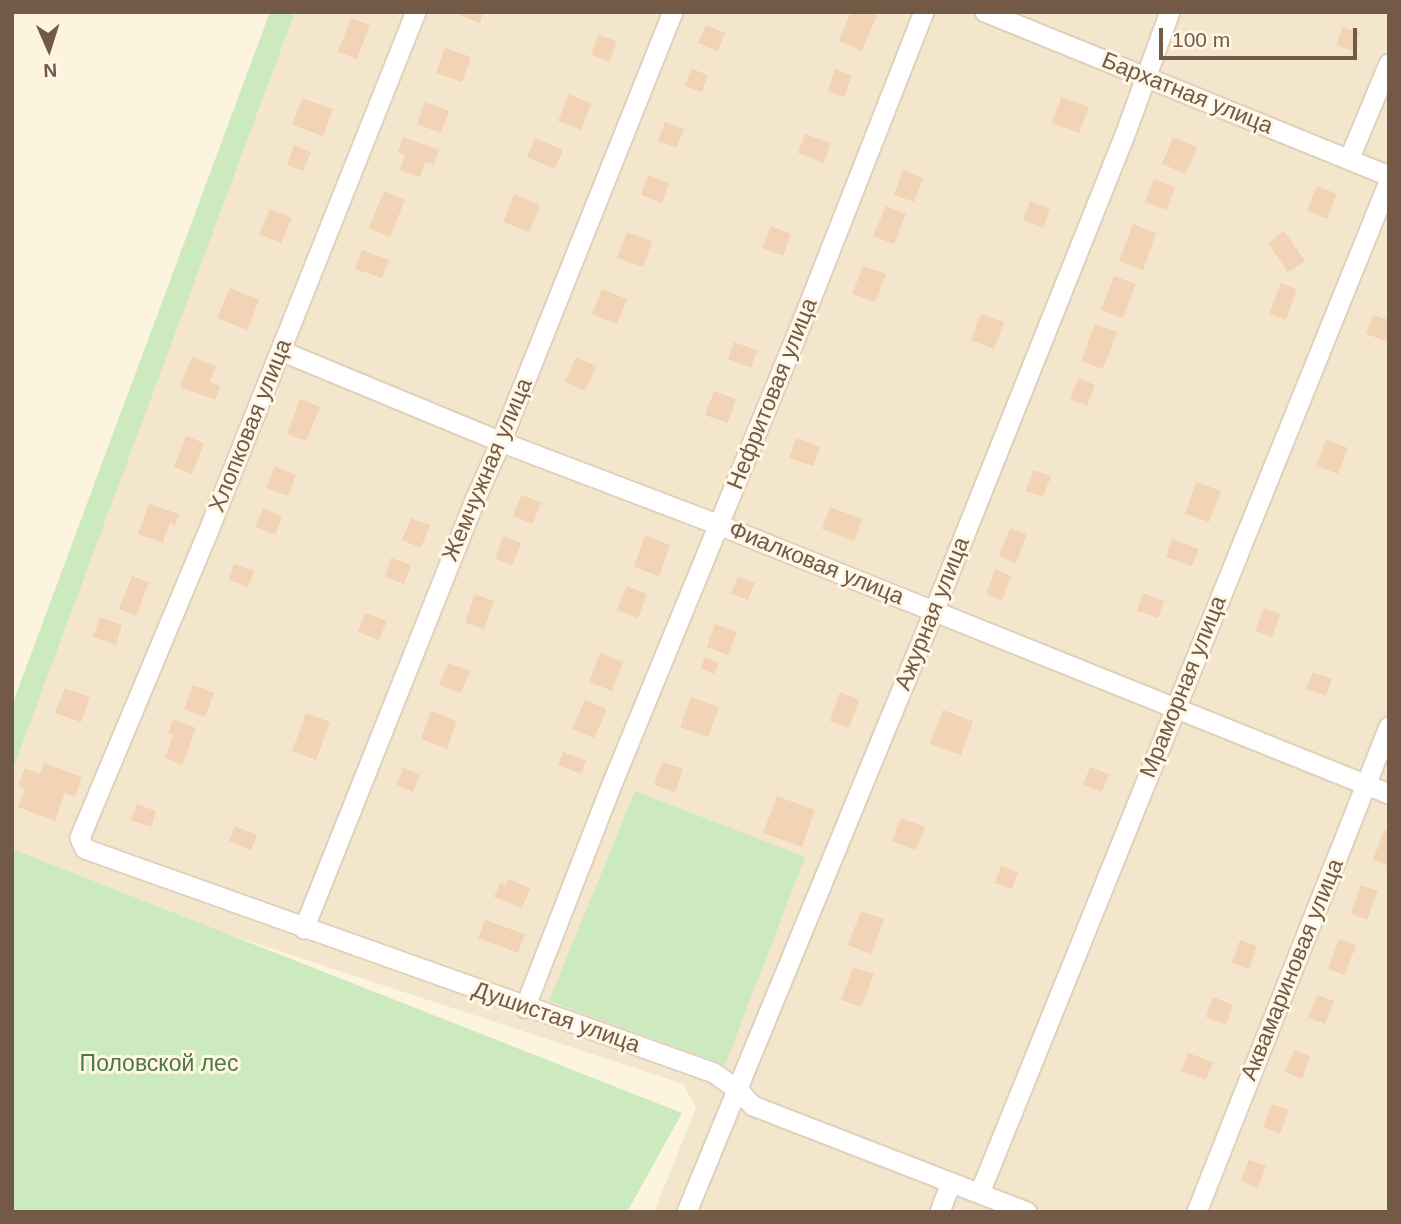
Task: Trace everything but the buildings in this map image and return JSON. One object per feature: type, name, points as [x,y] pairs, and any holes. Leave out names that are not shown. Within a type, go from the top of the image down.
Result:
[{"type":"street","name":"Хлопковая улица","points":[[80,838],[281,351],[416,12]]},
{"type":"street","name":"Жемчужная улица","points":[[304,929],[673,12]]},
{"type":"street","name":"Нефритовая улица","points":[[525,1008],[611,787],[924,12]]},
{"type":"street","name":"Бархатная улица","points":[[985,12],[1389,176]]},
{"type":"street","name":"Ажурная улица","points":[[687,1212],[934,612],[1125,135],[1170,12]]},
{"type":"street","points":[[1349,160],[1389,64]]},
{"type":"street","name":"Мраморная улица","points":[[979,1193],[1389,182]]},
{"type":"street","name":"Фиалковая улица","points":[[281,351],[501,442],[719,525],[1389,793]]},
{"type":"street","name":"Аквамариновая улица","points":[[1197,1212],[1389,727]]},
{"type":"street","name":"Душистая улица","points":[[80,838],[85,849],[525,1008],[714,1073],[738,1090],[753,1106],[1027,1212]]},
{"type":"street","points":[[940,1212],[951,1183]]},
{"type":"shaded area","points":[[295,12],[1389,12],[1389,1212],[654,1212],[696,1108],[683,1084],[18,865],[12,851],[12,763]]},
{"type":"green space","points":[[270,12],[295,12],[12,771],[12,705]]},
{"type":"green space","points":[[635,791],[805,857],[725,1065],[549,1001]]},
{"type":"green space","name":"Половской лес","points":[[12,849],[682,1113],[627,1212],[12,1212]]}]
